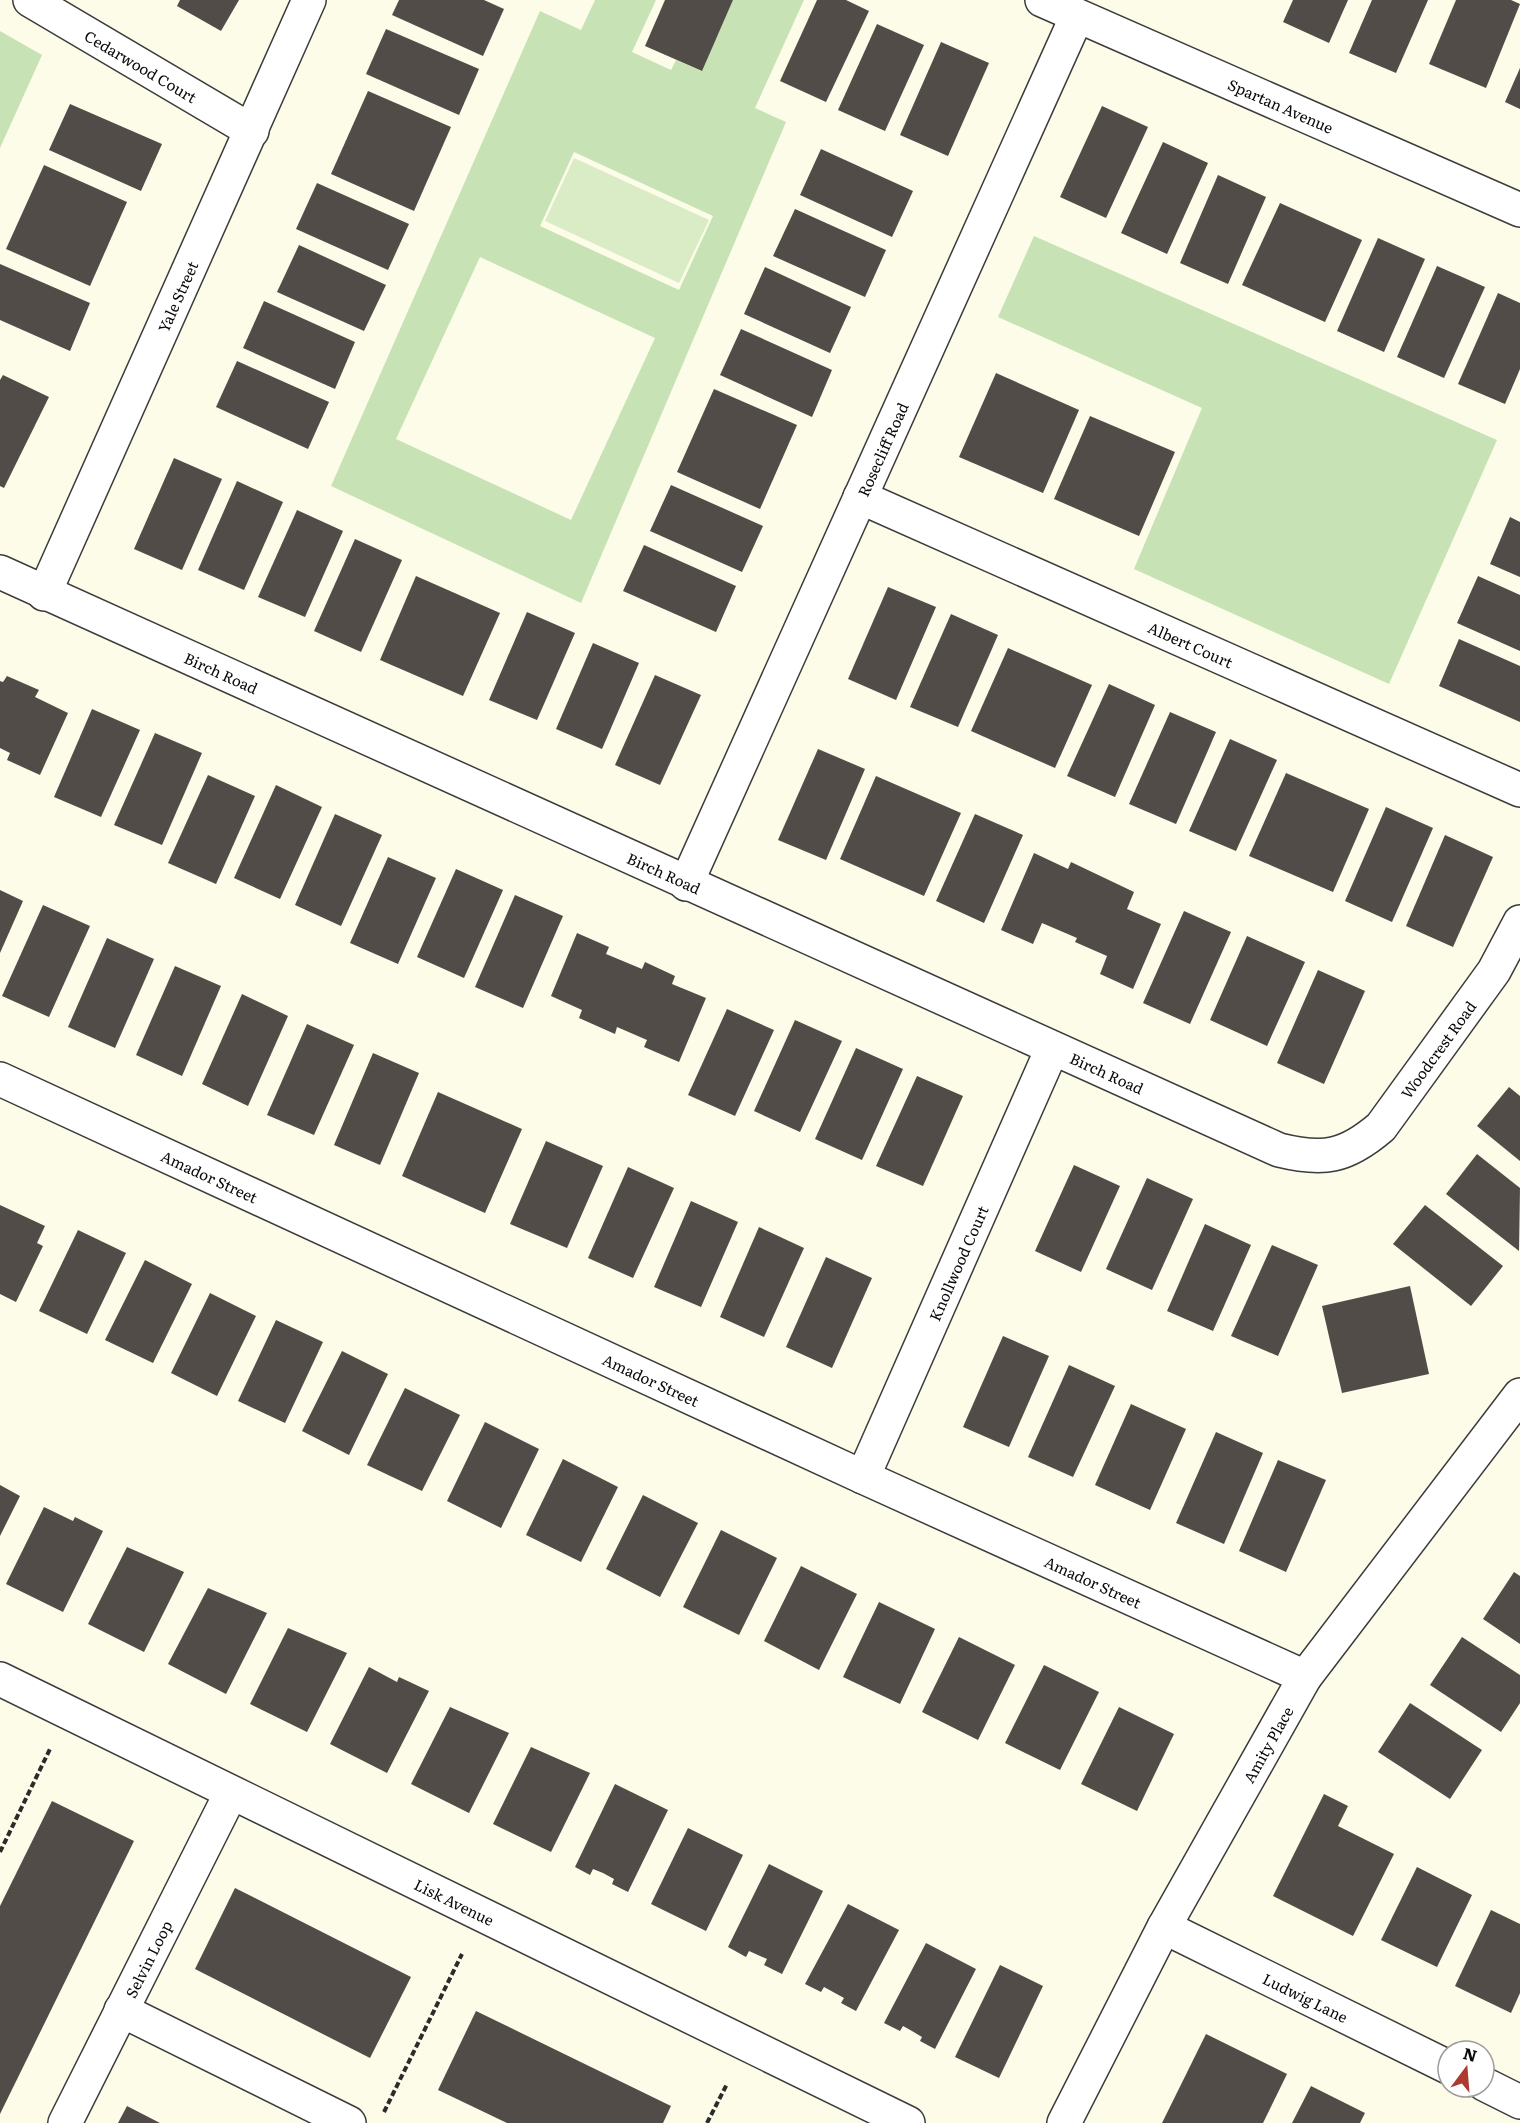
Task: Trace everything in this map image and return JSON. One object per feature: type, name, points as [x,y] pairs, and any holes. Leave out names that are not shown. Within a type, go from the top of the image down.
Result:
[{"type":"street","name":"Cedarwood Court","points":[[30,0],[252,130]]},
{"type":"street","name":"Yale Street","points":[[44,594],[309,0]]},
{"type":"street","name":"Spartan Avenue","points":[[1042,0],[1520,210]]},
{"type":"street","name":"Rosecliff Road","points":[[686,884],[1077,16]]},
{"type":"street","name":"Albert Court","points":[[860,497],[1520,790]]},
{"type":"street","name":"Birch Road","points":[[0,572],[44,594],[1279,1150],[1305,1156],[1334,1155]]},
{"type":"street","name":"Woodcrest Road","points":[[1334,1155],[1359,1145],[1381,1127],[1494,971],[1520,922]]},
{"type":"street","name":"Knollwood Court","points":[[863,1477],[1052,1049]]},
{"type":"street","name":"Amador Street","points":[[0,1079],[863,1477],[1305,1677]]},
{"type":"street","name":"Amity Place","points":[[1064,2123],[1164,1928],[1305,1677],[1520,1395]]},
{"type":"street","name":"Lisk Avenue","points":[[0,1679],[908,2123]]},
{"type":"street","name":"Selvin Loop","points":[[65,2123],[231,1793]]},
{"type":"street","name":"Ludwig Lane","points":[[1164,1928],[1436,2061]]},
{"type":"street","points":[[121,2010],[349,2123]]},
{"type":"street","points":[[1496,2090],[1520,2102]]},
{"type":"path","points":[[0,1852],[50,1749]]},
{"type":"path","points":[[383,2115],[462,1954]]},
{"type":"path","points":[[707,2123],[727,2084]]},
{"type":"green space","points":[[595,0],[656,0],[632,52],[671,70],[676,60],[701,71],[733,0],[804,0],[755,108],[786,122],[581,603],[331,486],[540,11],[581,30]],"holes":[[[574,152],[713,216],[679,290],[540,226]],[[480,257],[655,338],[571,520],[396,439]]]},
{"type":"green space","points":[[0,31],[42,55],[0,148]]},
{"type":"green space","points":[[574,158],[709,220],[679,283],[545,221]]},
{"type":"green space","points":[[1034,236],[1497,440],[1389,684],[1134,569],[1202,408],[998,317]]},
{"type":"building","points":[[180,0],[239,0],[221,31],[177,6]]},
{"type":"building","points":[[399,0],[484,0],[504,9],[483,56],[392,15]]},
{"type":"building","points":[[665,0],[733,0],[702,71],[645,46]]},
{"type":"building","points":[[817,0],[846,0],[869,11],[826,102],[780,81]]},
{"type":"building","points":[[1293,0],[1348,0],[1329,43],[1283,22]]},
{"type":"building","points":[[1372,0],[1428,0],[1396,73],[1349,53]]},
{"type":"building","points":[[1456,0],[1511,0],[1520,4],[1486,88],[1429,64]]},
{"type":"building","points":[[877,24],[924,45],[885,131],[838,110]]},
{"type":"building","points":[[386,29],[479,69],[459,115],[366,74]]},
{"type":"building","points":[[941,42],[989,63],[948,156],[900,135]]},
{"type":"building","points":[[1520,68],[1520,109],[1505,102]]},
{"type":"building","points":[[368,91],[451,127],[414,211],[331,174]]},
{"type":"building","points":[[70,104],[162,144],[141,191],[49,150]]},
{"type":"building","points":[[1102,106],[1148,127],[1106,218],[1060,197]]},
{"type":"building","points":[[1163,142],[1208,163],[1167,254],[1121,233]]},
{"type":"building","points":[[821,149],[913,191],[892,237],[800,195]]},
{"type":"building","points":[[44,165],[127,202],[90,286],[6,249]]},
{"type":"building","points":[[1218,175],[1266,197],[1228,284],[1180,263]]},
{"type":"building","points":[[317,183],[409,224],[388,270],[296,229]]},
{"type":"building","points":[[1280,203],[1362,240],[1325,322],[1242,285]]},
{"type":"building","points":[[795,209],[886,250],[865,297],[773,256]]},
{"type":"building","points":[[1378,238],[1425,259],[1384,352],[1337,331]]},
{"type":"building","points":[[299,245],[386,285],[364,331],[277,292]]},
{"type":"building","points":[[0,264],[90,303],[70,351],[0,320]]},
{"type":"building","points":[[1437,266],[1485,287],[1444,378],[1397,357]]},
{"type":"building","points":[[765,267],[851,307],[830,353],[744,314]]},
{"type":"building","points":[[1498,293],[1520,303],[1520,369],[1505,404],[1458,384]]},
{"type":"building","points":[[264,301],[355,342],[335,389],[243,348]]},
{"type":"building","points":[[741,329],[832,370],[812,417],[720,375]]},
{"type":"building","points":[[237,361],[329,402],[308,449],[216,407]]},
{"type":"building","points":[[996,373],[1079,410],[1043,493],[959,457]]},
{"type":"building","points":[[3,375],[49,397],[4,488],[0,486],[0,380]]},
{"type":"building","points":[[714,389],[797,425],[760,509],[677,472]]},
{"type":"building","points":[[1090,416],[1175,452],[1139,536],[1054,499]]},
{"type":"building","points":[[174,458],[222,479],[182,570],[134,549]]},
{"type":"building","points":[[237,481],[283,502],[244,590],[198,570]]},
{"type":"building","points":[[671,485],[763,526],[742,572],[650,531]]},
{"type":"building","points":[[297,510],[343,531],[305,617],[258,597]]},
{"type":"building","points":[[1510,517],[1520,522],[1520,577],[1490,564]]},
{"type":"building","points":[[355,539],[402,560],[361,652],[314,631]]},
{"type":"building","points":[[644,545],[736,586],[716,632],[623,591]]},
{"type":"building","points":[[416,576],[500,613],[463,696],[380,660]]},
{"type":"building","points":[[1478,576],[1520,595],[1520,651],[1457,623]]},
{"type":"building","points":[[888,587],[936,607],[896,700],[848,679]]},
{"type":"building","points":[[527,612],[575,633],[537,720],[489,700]]},
{"type":"building","points":[[951,614],[998,635],[958,727],[910,707]]},
{"type":"building","points":[[1459,639],[1520,666],[1520,722],[1439,686]]},
{"type":"building","points":[[593,643],[639,663],[602,749],[556,729]]},
{"type":"building","points":[[1008,648],[1092,685],[1055,768],[971,731]]},
{"type":"building","points":[[655,675],[701,695],[660,785],[615,765]]},
{"type":"building","points":[[7,676],[39,690],[35,697],[68,713],[40,775],[7,760],[10,753],[0,748],[0,681],[3,682]]},
{"type":"building","points":[[1109,684],[1155,705],[1115,797],[1067,776]]},
{"type":"building","points":[[92,709],[140,730],[101,817],[54,797]]},
{"type":"building","points":[[1170,712],[1216,732],[1176,824],[1129,804]]},
{"type":"building","points":[[155,733],[202,753],[162,845],[114,825]]},
{"type":"building","points":[[1230,739],[1277,760],[1236,851],[1189,831]]},
{"type":"building","points":[[818,749],[865,769],[826,860],[778,840]]},
{"type":"building","points":[[1286,773],[1369,809],[1333,892],[1249,856]]},
{"type":"building","points":[[208,775],[255,796],[216,884],[168,863]]},
{"type":"building","points":[[876,776],[961,813],[924,896],[840,859]]},
{"type":"building","points":[[276,785],[322,807],[280,899],[234,878]]},
{"type":"building","points":[[1386,807],[1433,828],[1392,922],[1345,901]]},
{"type":"building","points":[[335,814],[382,835],[341,926],[295,905]]},
{"type":"building","points":[[975,814],[1023,835],[984,923],[936,901]]},
{"type":"building","points":[[1445,835],[1493,857],[1453,947],[1406,926]]},
{"type":"building","points":[[1034,853],[1068,869],[1071,862],[1134,892],[1127,909],[1161,924],[1133,989],[1100,974],[1107,956],[1075,942],[1077,938],[1042,923],[1033,944],[1001,930]]},
{"type":"building","points":[[388,857],[436,878],[398,964],[350,943]]},
{"type":"building","points":[[456,869],[503,890],[464,978],[417,957]]},
{"type":"building","points":[[0,890],[23,901],[0,953]]},
{"type":"building","points":[[515,895],[563,916],[523,1008],[475,987]]},
{"type":"building","points":[[43,905],[90,926],[49,1017],[2,996]]},
{"type":"building","points":[[1184,911],[1231,932],[1190,1024],[1143,1003]]},
{"type":"building","points":[[577,933],[609,947],[606,954],[642,969],[645,962],[675,976],[672,984],[706,998],[679,1062],[644,1047],[647,1040],[617,1027],[615,1034],[579,1018],[582,1010],[551,996]]},
{"type":"building","points":[[1247,936],[1305,962],[1267,1046],[1210,1020]]},
{"type":"building","points":[[107,938],[154,959],[115,1048],[68,1027]]},
{"type":"building","points":[[175,966],[221,986],[182,1076],[136,1055]]},
{"type":"building","points":[[1318,970],[1365,991],[1324,1084],[1277,1063]]},
{"type":"building","points":[[242,994],[288,1016],[248,1106],[202,1084]]},
{"type":"building","points":[[727,1009],[774,1030],[735,1116],[688,1095]]},
{"type":"building","points":[[795,1020],[842,1041],[800,1132],[754,1111]]},
{"type":"building","points":[[307,1024],[354,1045],[314,1135],[267,1115]]},
{"type":"building","points":[[856,1048],[903,1069],[862,1160],[815,1139]]},
{"type":"building","points":[[373,1053],[419,1073],[380,1165],[334,1145]]},
{"type":"building","points":[[917,1076],[963,1096],[923,1186],[876,1166]]},
{"type":"building","points":[[1509,1087],[1520,1096],[1520,1161],[1477,1126]]},
{"type":"building","points":[[438,1092],[522,1129],[485,1213],[402,1176]]},
{"type":"building","points":[[546,1141],[603,1166],[567,1248],[510,1224]]},
{"type":"building","points":[[1477,1154],[1520,1188],[1519,1251],[1446,1194]]},
{"type":"building","points":[[1074,1165],[1120,1186],[1081,1272],[1035,1251]]},
{"type":"building","points":[[628,1167],[674,1188],[633,1278],[588,1258]]},
{"type":"building","points":[[1147,1178],[1193,1199],[1152,1290],[1106,1269]]},
{"type":"building","points":[[691,1201],[738,1222],[701,1307],[654,1287]]},
{"type":"building","points":[[0,1205],[45,1226],[37,1243],[43,1246],[16,1302],[0,1294]]},
{"type":"building","points":[[1425,1205],[1503,1266],[1471,1306],[1393,1244]]},
{"type":"building","points":[[1205,1224],[1251,1245],[1213,1331],[1167,1311]]},
{"type":"building","points":[[759,1227],[804,1248],[764,1337],[720,1317]]},
{"type":"building","points":[[78,1230],[126,1253],[87,1334],[39,1311]]},
{"type":"building","points":[[1272,1245],[1318,1265],[1278,1356],[1231,1336]]},
{"type":"building","points":[[826,1257],[872,1278],[832,1368],[786,1347]]},
{"type":"building","points":[[145,1260],[192,1284],[153,1363],[105,1340]]},
{"type":"building","points":[[1410,1286],[1429,1374],[1342,1393],[1322,1306]]},
{"type":"building","points":[[210,1293],[256,1316],[217,1396],[171,1373]]},
{"type":"building","points":[[276,1320],[323,1342],[285,1423],[238,1401]]},
{"type":"building","points":[[1003,1336],[1049,1356],[1009,1447],[963,1427]]},
{"type":"building","points":[[342,1351],[388,1374],[349,1455],[302,1431]]},
{"type":"building","points":[[1069,1365],[1115,1386],[1073,1477],[1028,1457]]},
{"type":"building","points":[[405,1388],[460,1415],[422,1491],[367,1465]]},
{"type":"building","points":[[1131,1404],[1186,1429],[1150,1510],[1095,1485]]},
{"type":"building","points":[[485,1422],[539,1449],[501,1528],[447,1501]]},
{"type":"building","points":[[1216,1432],[1263,1453],[1224,1544],[1176,1523]]},
{"type":"building","points":[[563,1459],[618,1487],[581,1562],[526,1535]]},
{"type":"building","points":[[1278,1460],[1326,1480],[1286,1572],[1239,1551]]},
{"type":"building","points":[[0,1485],[20,1496],[0,1536]]},
{"type":"building","points":[[643,1495],[698,1523],[660,1597],[606,1569]]},
{"type":"building","points":[[44,1507],[73,1521],[75,1517],[103,1531],[63,1612],[6,1584]]},
{"type":"building","points":[[721,1530],[777,1558],[739,1635],[683,1607]]},
{"type":"building","points":[[127,1547],[184,1572],[144,1652],[88,1624]]},
{"type":"building","points":[[801,1566],[857,1594],[819,1670],[764,1641]]},
{"type":"building","points":[[1514,1572],[1520,1576],[1520,1644],[1483,1619]]},
{"type":"building","points":[[208,1588],[267,1613],[226,1694],[168,1664]]},
{"type":"building","points":[[879,1602],[935,1629],[900,1704],[843,1677]]},
{"type":"building","points":[[288,1628],[347,1653],[307,1732],[250,1704]]},
{"type":"building","points":[[959,1637],[1015,1665],[978,1740],[922,1712]]},
{"type":"building","points":[[1462,1637],[1520,1675],[1520,1703],[1501,1732],[1430,1685]]},
{"type":"building","points":[[1044,1665],[1099,1692],[1060,1770],[1005,1743]]},
{"type":"building","points":[[369,1667],[397,1682],[399,1677],[429,1691],[387,1773],[330,1744]]},
{"type":"building","points":[[1410,1703],[1482,1750],[1450,1799],[1378,1752]]},
{"type":"building","points":[[450,1707],[509,1733],[469,1813],[411,1784]]},
{"type":"building","points":[[1119,1707],[1174,1734],[1137,1811],[1081,1784]]},
{"type":"building","points":[[531,1747],[590,1773],[551,1852],[493,1824]]},
{"type":"building","points":[[615,1784],[668,1810],[628,1892],[612,1884],[614,1879],[603,1873],[593,1869],[590,1875],[575,1867]]},
{"type":"building","points":[[1324,1794],[1348,1806],[1338,1826],[1394,1854],[1353,1936],[1273,1896]]},
{"type":"building","points":[[52,1801],[134,1841],[0,2114],[0,1906]]},
{"type":"building","points":[[688,1828],[743,1855],[706,1931],[651,1904]]},
{"type":"building","points":[[769,1864],[823,1891],[782,1974],[764,1965],[767,1959],[749,1951],[746,1957],[728,1947]]},
{"type":"building","points":[[1417,1867],[1472,1895],[1437,1967],[1381,1940]]},
{"type":"building","points":[[235,1888],[411,1977],[370,2058],[195,1969]]},
{"type":"building","points":[[848,1904],[899,1930],[856,2011],[841,2003],[844,1998],[824,1987],[821,1992],[805,1984]]},
{"type":"building","points":[[1491,1910],[1520,1924],[1520,1993],[1511,2013],[1455,1986]]},
{"type":"building","points":[[926,1943],[976,1969],[935,2049],[920,2041],[922,2037],[903,2026],[900,2031],[884,2023]]},
{"type":"building","points":[[1000,1965],[1043,1986],[999,2078],[955,2057]]},
{"type":"building","points":[[476,2011],[671,2106],[663,2123],[507,2123],[438,2090]]},
{"type":"building","points":[[1206,2034],[1287,2074],[1263,2123],[1162,2123]]},
{"type":"building","points":[[1311,2086],[1365,2113],[1360,2123],[1292,2123]]},
{"type":"building","points":[[127,2106],[160,2123],[118,2123]]}]
